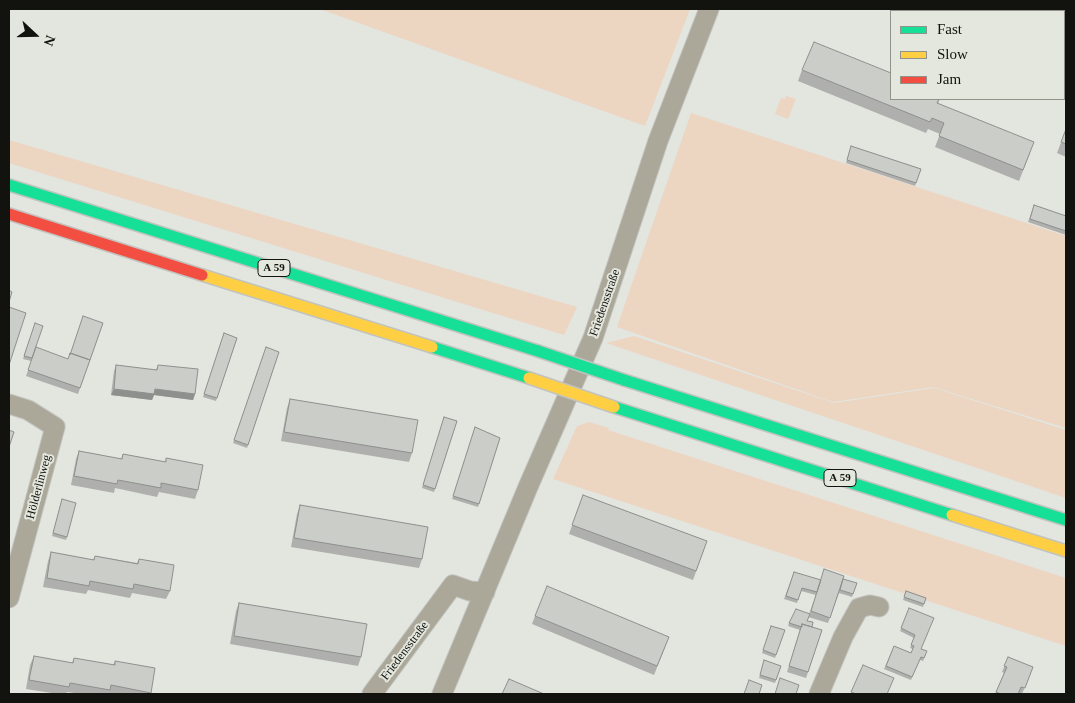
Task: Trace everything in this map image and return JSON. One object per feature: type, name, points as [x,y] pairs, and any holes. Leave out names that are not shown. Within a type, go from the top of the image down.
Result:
[{"type":"highway","name":"A 59","points":[[9,185],[538,351],[1066,520]]},
{"type":"highway","name":"A 59","points":[[9,214],[529,378],[614,407],[1066,551]]},
{"type":"street","name":"Friedensstraße","points":[[442,694],[528,487],[593,338],[658,141],[709,9]]},
{"type":"street","name":"Hölderlinweg","points":[[9,404],[28,410],[55,427],[9,598]]},
{"type":"street","name":"Friedensstraße","points":[[372,694],[453,585],[470,591],[485,592]]},
{"type":"street","points":[[819,694],[842,637],[859,608],[870,605],[879,607]]},
{"type":"shaded area","points":[[320,9],[690,9],[645,126]]},
{"type":"shaded area","points":[[786,96],[796,99],[788,119],[775,114],[781,98],[785,99]]},
{"type":"shaded area","points":[[691,113],[1066,236],[1066,428],[933,387],[833,402],[617,327]]},
{"type":"shaded area","points":[[9,140],[577,307],[564,335],[9,163]]},
{"type":"shaded area","points":[[634,336],[834,403],[934,388],[1066,430],[1066,498],[606,343]]},
{"type":"shaded area","points":[[589,422],[609,428],[608,430],[1066,578],[1066,646],[553,479],[577,426]]},
{"type":"building","points":[[1042,9],[1065,9],[1065,10]]},
{"type":"building","points":[[814,42],[890,73],[890,100],[938,100],[937,103],[1034,142],[1023,170],[939,136],[944,123],[932,118],[930,122],[802,70]]},
{"type":"building","points":[[1066,129],[1066,144],[1061,142]]},
{"type":"building","points":[[851,146],[921,169],[916,183],[847,160]]},
{"type":"building","points":[[1034,205],[1066,216],[1066,231],[1030,219]]},
{"type":"building","points":[[9,290],[12,292],[9,302]]},
{"type":"building","points":[[9,307],[26,313],[9,365]]},
{"type":"building","points":[[83,316],[103,323],[90,360],[71,353]]},
{"type":"building","points":[[35,323],[43,326],[32,358],[24,356]]},
{"type":"building","points":[[224,333],[237,338],[217,398],[204,394]]},
{"type":"building","points":[[36,347],[68,359],[70,353],[90,360],[80,388],[28,370]]},
{"type":"building","points":[[266,347],[279,352],[248,445],[234,440]]},
{"type":"building","points":[[116,365],[157,370],[158,365],[198,369],[195,394],[155,389],[154,394],[114,389]]},
{"type":"building","points":[[290,399],[418,420],[412,453],[284,432]]},
{"type":"building","points":[[444,417],[457,421],[435,489],[423,485]]},
{"type":"building","points":[[475,427],[500,438],[479,504],[453,496]]},
{"type":"building","points":[[9,430],[14,432],[9,447]]},
{"type":"building","points":[[79,451],[122,459],[123,454],[166,462],[166,458],[203,465],[198,490],[161,483],[161,488],[118,480],[117,484],[74,476]]},
{"type":"building","points":[[583,495],[707,541],[696,571],[572,525]]},
{"type":"building","points":[[62,499],[76,503],[67,537],[53,533]]},
{"type":"building","points":[[300,505],[428,527],[422,559],[294,538]]},
{"type":"building","points":[[51,552],[94,560],[95,556],[138,564],[139,559],[174,565],[170,591],[134,584],[133,589],[90,581],[89,586],[47,578]]},
{"type":"building","points":[[824,569],[844,576],[830,618],[811,611]]},
{"type":"building","points":[[794,572],[821,580],[817,592],[802,588],[798,600],[786,596]]},
{"type":"building","points":[[843,579],[857,583],[853,594],[840,590]]},
{"type":"building","points":[[547,586],[669,637],[657,666],[535,616]]},
{"type":"building","points":[[906,591],[926,598],[924,604],[904,597]]},
{"type":"building","points":[[239,603],[367,624],[361,657],[234,636]]},
{"type":"building","points":[[909,608],[934,618],[921,649],[927,651],[924,658],[921,657],[912,677],[886,666],[894,646],[911,653],[914,646],[911,645],[915,635],[901,628]]},
{"type":"building","points":[[796,609],[810,614],[807,621],[813,622],[812,627],[802,624],[802,627],[789,623]]},
{"type":"building","points":[[802,624],[822,630],[808,672],[789,666]]},
{"type":"building","points":[[771,626],[785,630],[776,655],[763,650]]},
{"type":"building","points":[[34,656],[73,663],[74,658],[115,665],[115,661],[155,668],[151,693],[111,685],[110,690],[70,683],[69,687],[29,680]]},
{"type":"building","points":[[1008,657],[1033,667],[1025,688],[1021,687],[1018,694],[1001,694],[996,692],[1007,667],[1004,666]]},
{"type":"building","points":[[764,660],[781,666],[776,680],[760,675]]},
{"type":"building","points":[[863,665],[894,678],[887,694],[856,694],[851,692]]},
{"type":"building","points":[[780,678],[799,685],[796,694],[775,694]]},
{"type":"building","points":[[509,679],[544,694],[502,694]]},
{"type":"building","points":[[749,680],[762,685],[759,694],[744,694]]},
{"type":"traffic: fast","points":[[9,185],[538,351]]},
{"type":"traffic: fast","points":[[432,347],[529,378]]},
{"type":"traffic: fast","points":[[538,351],[624,380]]},
{"type":"traffic: fast","points":[[624,380],[1066,520]]},
{"type":"traffic: fast","points":[[614,407],[952,515]]},
{"type":"traffic: slow","points":[[202,275],[432,347]]},
{"type":"traffic: slow","points":[[529,378],[614,407]]},
{"type":"traffic: slow","points":[[952,515],[1066,551]]},
{"type":"traffic: jam","points":[[9,214],[202,275]]}]
